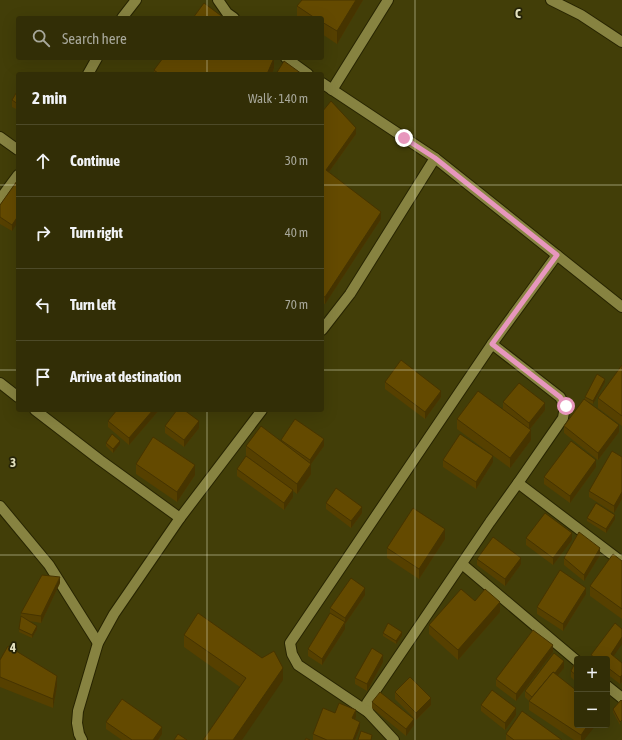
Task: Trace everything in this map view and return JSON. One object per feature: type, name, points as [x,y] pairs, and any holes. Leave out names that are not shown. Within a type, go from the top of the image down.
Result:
[{"type":"street","points":[[124,16],[136,0]]},
{"type":"street","points":[[218,0],[227,13],[231,16]]},
{"type":"street","points":[[332,90],[388,0]]},
{"type":"street","points":[[551,0],[581,15],[622,42]]},
{"type":"street","points":[[89,72],[97,60]]},
{"type":"street","points":[[289,60],[305,72]]},
{"type":"street","points":[[324,84],[435,158],[622,307]]},
{"type":"street","points":[[0,137],[16,149]]},
{"type":"street","points":[[324,327],[350,294],[435,158]]},
{"type":"street","points":[[0,199],[16,178]]},
{"type":"street","points":[[394,740],[368,712],[298,665],[292,654],[290,643],[492,344],[557,255]]},
{"type":"street","points":[[368,712],[367,703],[490,522],[563,418],[566,406],[560,397],[492,344]]},
{"type":"street","points":[[0,383],[16,395]]},
{"type":"street","points":[[38,412],[100,460],[180,518]]},
{"type":"street","points":[[82,740],[77,723],[78,711],[98,643],[114,614],[180,518],[260,412]]},
{"type":"street","points":[[518,483],[622,562]]},
{"type":"street","points":[[0,506],[49,565],[98,643]]},
{"type":"street","points":[[462,564],[574,658]]},
{"type":"street","points":[[610,688],[622,698]]},
{"type":"building","points":[[302,0],[356,0],[337,31],[324,23],[324,16],[312,16],[297,6]]},
{"type":"building","points":[[204,3],[221,16],[194,16]]},
{"type":"building","points":[[162,60],[273,60],[268,72],[156,72],[154,70]]},
{"type":"building","points":[[284,61],[299,72],[277,72]]},
{"type":"building","points":[[16,93],[16,103],[12,100]]},
{"type":"building","points":[[331,101],[356,128],[326,170],[381,212],[325,297],[324,297],[324,110]]},
{"type":"building","points":[[16,182],[16,219],[12,225],[0,217],[0,205]]},
{"type":"building","points":[[401,360],[441,391],[425,412],[385,382]]},
{"type":"building","points":[[622,365],[622,416],[598,398]]},
{"type":"building","points":[[597,374],[605,379],[593,401],[585,397]]},
{"type":"building","points":[[519,383],[545,403],[529,423],[503,402]]},
{"type":"building","points":[[478,391],[531,430],[510,458],[457,419]]},
{"type":"building","points":[[584,399],[619,425],[598,453],[564,426]]},
{"type":"building","points":[[115,412],[151,412],[129,438],[108,421]]},
{"type":"building","points":[[176,412],[187,412],[199,421],[184,440],[165,426]]},
{"type":"building","points":[[295,419],[324,439],[310,460],[281,440]]},
{"type":"building","points":[[261,426],[311,464],[297,484],[246,446]]},
{"type":"building","points":[[112,434],[120,441],[113,449],[106,443]]},
{"type":"building","points":[[460,434],[493,456],[476,482],[443,460]]},
{"type":"building","points":[[153,437],[195,465],[177,492],[136,464]]},
{"type":"building","points":[[571,441],[596,460],[570,496],[544,477]]},
{"type":"building","points":[[612,451],[622,457],[622,492],[614,506],[589,491]]},
{"type":"building","points":[[246,456],[293,490],[284,503],[237,469]]},
{"type":"building","points":[[336,488],[362,507],[351,521],[326,503]]},
{"type":"building","points":[[596,503],[615,515],[606,529],[587,518]]},
{"type":"building","points":[[413,508],[445,529],[419,569],[387,548]]},
{"type":"building","points":[[545,513],[572,533],[553,558],[526,538]]},
{"type":"building","points":[[579,532],[600,548],[584,575],[564,558]]},
{"type":"building","points":[[493,537],[521,558],[505,579],[477,559]]},
{"type":"building","points":[[613,554],[622,561],[622,609],[590,586]]},
{"type":"building","points":[[560,570],[586,588],[563,624],[537,607]]},
{"type":"building","points":[[42,575],[60,577],[41,616],[21,613]]},
{"type":"building","points":[[351,578],[365,588],[345,618],[330,608]]},
{"type":"building","points":[[461,589],[475,601],[485,589],[500,602],[458,650],[429,625]]},
{"type":"building","points":[[198,613],[262,658],[274,651],[283,668],[233,740],[203,740],[246,678],[184,635]]},
{"type":"building","points":[[330,613],[345,622],[322,659],[308,649]]},
{"type":"building","points":[[21,616],[37,626],[32,635],[19,629]]},
{"type":"building","points":[[388,623],[402,632],[396,641],[383,633]]},
{"type":"building","points":[[615,623],[622,629],[622,637],[611,654],[622,663],[622,675],[620,677],[610,669],[610,656],[591,655]]},
{"type":"building","points":[[533,630],[553,645],[516,694],[496,679]]},
{"type":"building","points":[[8,646],[57,676],[53,699],[0,677],[0,660]]},
{"type":"building","points":[[372,648],[383,655],[367,684],[355,678]]},
{"type":"building","points":[[554,653],[564,661],[555,673],[553,672],[532,697],[525,691]]},
{"type":"building","points":[[574,665],[574,674],[571,671]]},
{"type":"building","points":[[553,672],[574,689],[574,728],[586,728],[581,735],[529,701]]},
{"type":"building","points":[[410,677],[431,698],[416,713],[395,692]]},
{"type":"building","points":[[492,690],[516,708],[505,723],[481,705]]},
{"type":"building","points":[[380,692],[414,719],[406,729],[372,702]]},
{"type":"building","points":[[122,699],[162,727],[153,740],[132,740],[106,722]]},
{"type":"building","points":[[621,700],[622,720],[620,722],[613,709]]},
{"type":"building","points":[[339,703],[356,710],[352,718],[360,722],[353,740],[327,740],[313,734],[323,708],[335,713]]},
{"type":"building","points":[[522,711],[562,740],[514,740],[506,734]]},
{"type":"building","points":[[361,731],[372,735],[371,740],[358,740]]},
{"type":"building","points":[[178,734],[187,740],[174,740]]},
{"type":"route","points":[[404,138],[435,158],[557,255],[492,344],[560,397],[566,406]]}]
